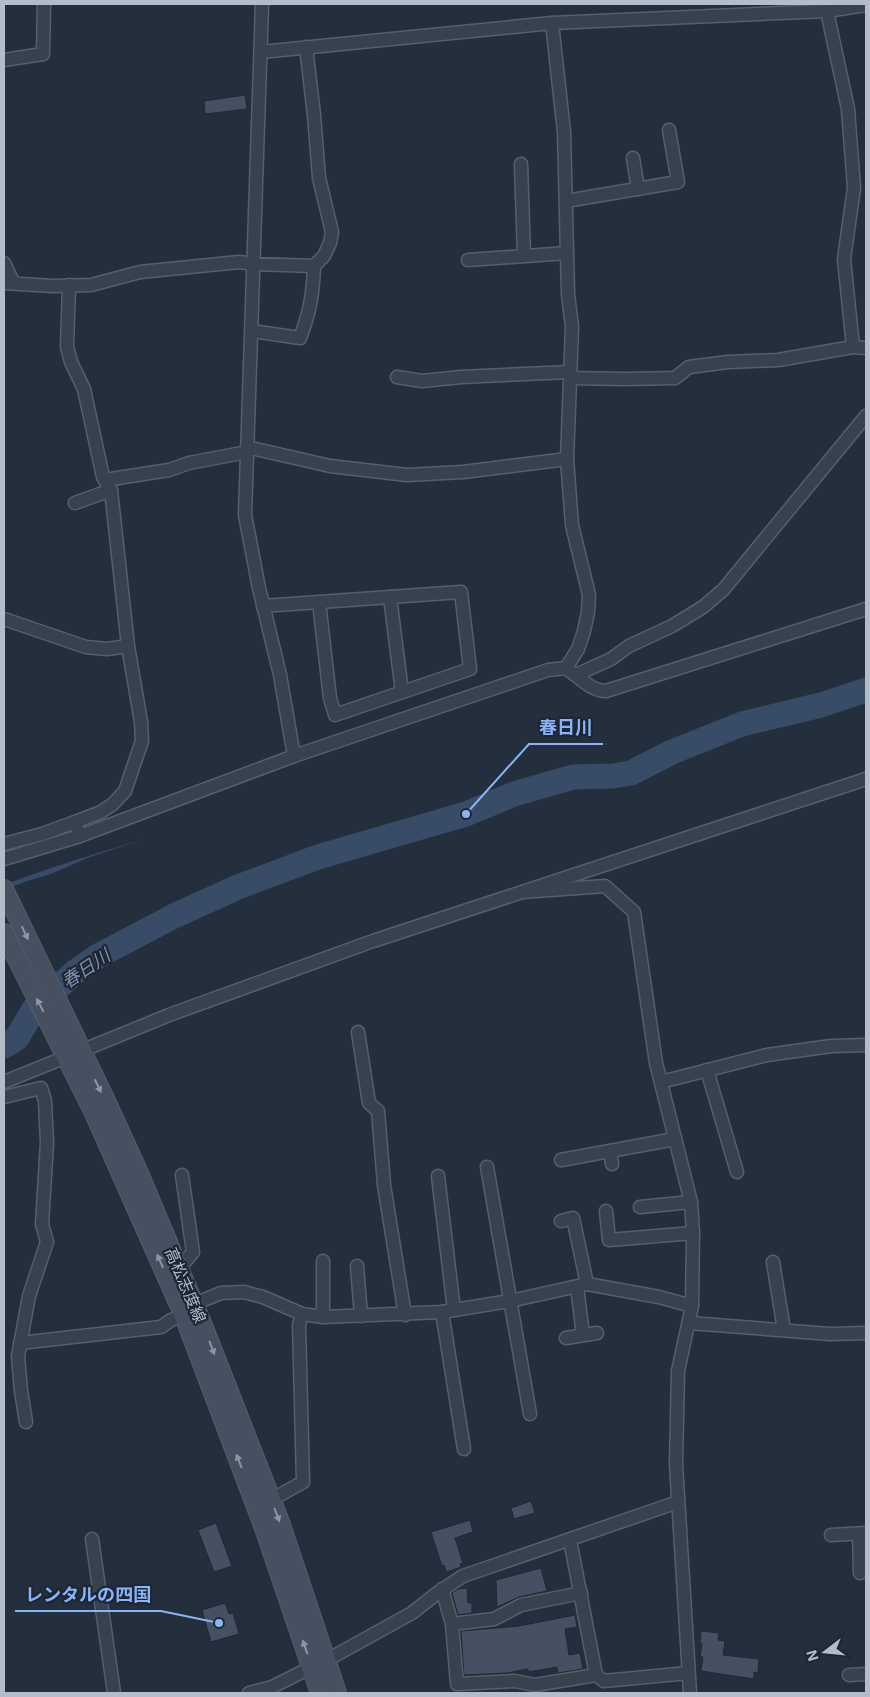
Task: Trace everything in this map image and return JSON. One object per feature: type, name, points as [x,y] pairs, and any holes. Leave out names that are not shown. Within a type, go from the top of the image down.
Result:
[{"type":"main road","name":"高松志度線","points":[[4,889],[72,1050],[93,1110],[189,1310],[264,1528],[320,1664],[337,1693]]},
{"type":"main road","name":"高松志度線","points":[[4,933],[72,1050],[138,1171],[180,1268],[189,1310]]},
{"type":"main road","name":"高松志度線","points":[[320,1664],[320,1693]]},
{"type":"street","points":[[4,60],[43,54],[44,4]]},
{"type":"street","points":[[262,4],[245,515],[263,606],[280,675],[294,756]]},
{"type":"street","points":[[261,52],[552,23],[827,11],[866,5]]},
{"type":"street","points":[[827,11],[848,109],[854,188],[844,259],[853,347]]},
{"type":"street","points":[[552,23],[564,132],[568,294],[572,327],[567,459],[572,525],[590,595],[584,631],[571,672]]},
{"type":"street","points":[[252,331],[300,338],[313,296],[314,266],[324,256],[332,232],[319,178],[306,47]]},
{"type":"street","points":[[566,201],[678,182],[669,130]]},
{"type":"street","points":[[633,158],[638,189]]},
{"type":"street","points":[[521,164],[524,256]]},
{"type":"street","points":[[468,260],[567,254]]},
{"type":"street","points":[[4,263],[8,283],[53,286],[91,285],[150,271],[239,262],[314,266]]},
{"type":"street","points":[[4,844],[42,834],[75,822],[100,812],[113,804],[125,791],[142,741],[141,722],[128,646],[108,485],[84,389],[71,362],[67,347],[68,285]]},
{"type":"street","points":[[397,378],[422,382],[460,377],[570,375],[626,379],[675,378],[689,367],[728,362],[778,360],[853,347],[866,348]]},
{"type":"street","points":[[4,859],[80,836],[294,756],[548,670],[571,672],[611,659],[629,646],[672,626],[702,607],[722,590],[866,416]]},
{"type":"street","points":[[75,503],[108,485],[169,470],[189,463],[247,450],[330,466],[407,475],[463,472],[567,459]]},
{"type":"street","points":[[263,606],[319,602],[461,592],[470,669],[335,715],[330,698],[319,602]]},
{"type":"street","points":[[390,597],[402,692]]},
{"type":"street","points":[[571,672],[592,688],[606,691],[866,609]]},
{"type":"street","points":[[4,619],[86,647],[107,649],[128,646]]},
{"type":"street","points":[[4,1082],[72,1050],[273,976],[373,941],[866,779]]},
{"type":"street","points":[[75,822],[80,836]]},
{"type":"street","points":[[522,892],[605,886],[634,912],[656,1063],[691,1202],[693,1233],[692,1306],[690,1323],[678,1371],[676,1464],[690,1693]]},
{"type":"street","points":[[358,1032],[369,1103],[378,1111],[384,1185],[405,1314]]},
{"type":"street","points":[[661,1082],[767,1055],[831,1046],[866,1045]]},
{"type":"street","points":[[707,1070],[736,1172]]},
{"type":"street","points":[[4,1097],[41,1088],[45,1101],[47,1143],[42,1224],[46,1242],[29,1296],[18,1356],[26,1422]]},
{"type":"street","points":[[561,1160],[675,1139]]},
{"type":"street","points":[[610,1151],[612,1164]]},
{"type":"street","points":[[487,1167],[530,1414]]},
{"type":"street","points":[[180,1268],[193,1252],[182,1175]]},
{"type":"street","points":[[438,1176],[448,1311],[464,1449]]},
{"type":"street","points":[[640,1206],[691,1202]]},
{"type":"street","points":[[606,1211],[609,1240],[693,1233]]},
{"type":"street","points":[[561,1221],[573,1218],[582,1286],[583,1335]]},
{"type":"street","points":[[323,1261],[323,1318]]},
{"type":"street","points":[[773,1262],[784,1330]]},
{"type":"street","points":[[357,1266],[361,1316]]},
{"type":"street","points":[[20,1343],[161,1327],[221,1293],[244,1292],[263,1297],[302,1314],[323,1318],[448,1311],[510,1301],[582,1286],[659,1296],[692,1306]]},
{"type":"street","points":[[280,1494],[303,1482],[299,1325],[302,1314]]},
{"type":"street","points":[[690,1323],[830,1334],[866,1333]]},
{"type":"street","points":[[566,1338],[597,1333]]},
{"type":"street","points":[[249,1693],[272,1690],[320,1664],[412,1613],[442,1589],[463,1576],[678,1502]]},
{"type":"street","points":[[831,1535],[862,1534],[860,1573]]},
{"type":"street","points":[[92,1539],[114,1693]]},
{"type":"street","points":[[570,1540],[596,1675],[604,1681],[688,1673]]},
{"type":"street","points":[[442,1589],[452,1624],[457,1684],[515,1681],[535,1685],[596,1675]]},
{"type":"street","points":[[452,1624],[494,1619],[521,1605],[581,1593]]},
{"type":"street","points":[[850,1675],[866,1674]]},
{"type":"water","points":[[145,839],[90,857],[51,874],[4,890],[4,885],[21,878]]},
{"type":"building","points":[[245,95],[247,109],[205,114],[204,101]]},
{"type":"building","points":[[531,1501],[535,1513],[514,1519],[511,1508]]},
{"type":"building","points":[[470,1520],[473,1532],[455,1538],[463,1563],[460,1564],[461,1567],[446,1572],[444,1565],[442,1566],[431,1532]]},
{"type":"building","points":[[216,1523],[232,1566],[214,1572],[198,1530]]},
{"type":"building","points":[[541,1568],[547,1591],[519,1597],[497,1607],[496,1580]]},
{"type":"building","points":[[467,1588],[468,1603],[472,1603],[472,1613],[458,1615],[452,1593],[458,1589]]},
{"type":"building","points":[[225,1603],[229,1614],[233,1613],[239,1634],[211,1642],[202,1610]]},
{"type":"building","points":[[575,1615],[577,1627],[565,1629],[569,1655],[580,1653],[583,1669],[558,1673],[557,1667],[528,1672],[528,1669],[507,1673],[464,1675],[461,1631],[519,1626]]},
{"type":"building","points":[[701,1631],[719,1633],[718,1640],[725,1641],[723,1655],[759,1659],[758,1673],[754,1672],[754,1679],[701,1671],[703,1657],[700,1657]]},
{"type":"waterway","name":"春日川","points":[[4,1046],[17,1038],[34,1009],[75,972],[98,956],[174,916],[238,887],[318,857],[466,814],[514,794],[573,777],[613,776],[631,773],[672,752],[742,724],[821,705],[866,690]]},
{"type":"place","name":"春日川","points":[[466,814]]},
{"type":"place","name":"レンタルの四国","points":[[219,1623]]}]
